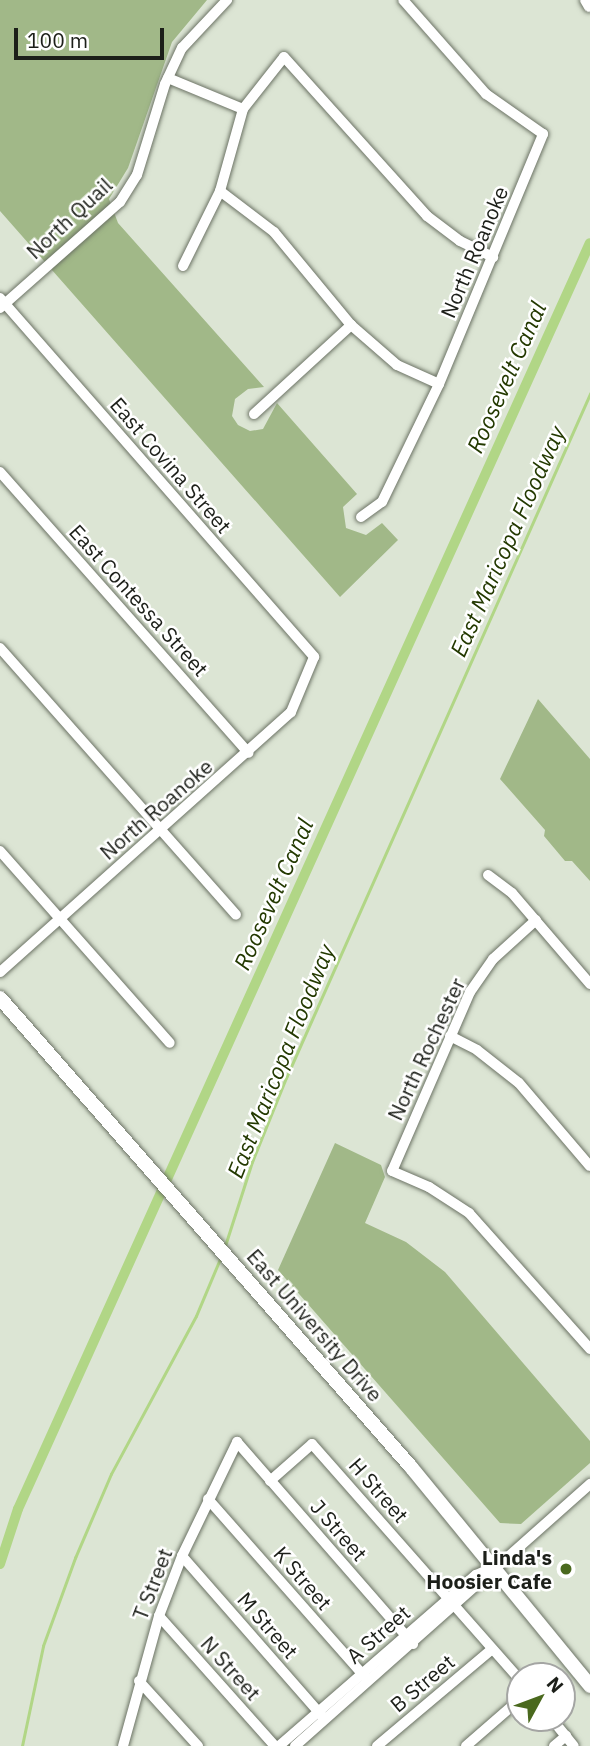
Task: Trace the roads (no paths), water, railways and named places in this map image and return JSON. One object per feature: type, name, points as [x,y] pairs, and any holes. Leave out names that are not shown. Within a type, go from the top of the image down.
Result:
[{"type":"main road","name":"East University Drive","points":[[0,998],[495,1567],[590,1686]]},
{"type":"street","name":"North Quail","points":[[2,303],[120,202],[137,175],[168,78],[182,48],[227,0]]},
{"type":"street","name":"North Roanoke","points":[[361,517],[382,502],[439,384],[543,134],[486,94],[403,0]]},
{"type":"street","points":[[183,266],[220,191],[243,110],[284,57],[427,216],[460,241],[493,257]]},
{"type":"street","points":[[168,78],[243,110]]},
{"type":"street","points":[[220,191],[274,232],[351,325],[397,365],[439,384]]},
{"type":"street","name":"East Covina Street","points":[[2,303],[314,657]]},
{"type":"street","points":[[254,414],[351,325]]},
{"type":"street","name":"East Contessa Street","points":[[0,472],[249,753]]},
{"type":"street","points":[[0,648],[236,915]]},
{"type":"street","name":"North Roanoke","points":[[0,972],[249,753],[291,712],[314,657]]},
{"type":"street","points":[[0,851],[170,1043]]},
{"type":"street","points":[[488,875],[536,920],[590,984]]},
{"type":"street","name":"North Rochester","points":[[536,920],[494,959],[470,992],[392,1171],[450,1198],[476,1219],[590,1349]]},
{"type":"street","points":[[450,1036],[477,1050],[519,1083],[590,1166]]},
{"type":"street","name":"J Street","points":[[237,1442],[409,1640]]},
{"type":"street","name":"T Street","points":[[123,1746],[159,1616],[182,1556],[237,1442]]},
{"type":"street","name":"H Street","points":[[270,1481],[312,1444],[452,1603]]},
{"type":"street","name":"A Street","points":[[277,1746],[322,1715],[590,1484]]},
{"type":"street","name":"K Street","points":[[208,1499],[366,1678]]},
{"type":"street","name":"M Street","points":[[182,1556],[322,1715]]},
{"type":"street","points":[[452,1603],[506,1664]]},
{"type":"street","name":"N Street","points":[[159,1616],[277,1746]]},
{"type":"street","name":"B Street","points":[[377,1746],[492,1649]]},
{"type":"street","points":[[139,1681],[198,1746]]},
{"type":"street","points":[[466,1746],[506,1711]]},
{"type":"street","name":"A Street","points":[[295,1746],[322,1715]]},
{"type":"street","points":[[563,1732],[574,1746]]},
{"type":"street","points":[[554,1746],[566,1736]]},
{"type":"waterway","name":"Roosevelt Canal","points":[[0,1564],[18,1509],[590,243]]},
{"type":"waterway","name":"East Maricopa Floodway","points":[[225,1246],[252,1162],[286,1078],[590,394]]},
{"type":"waterway","name":"East Maricopa Floodway","points":[[22,1746],[43,1646],[75,1558],[111,1474],[196,1316],[220,1259]]},
{"type":"place","name":"Linda's Hoosier Cafe","points":[[566,1569]]}]
